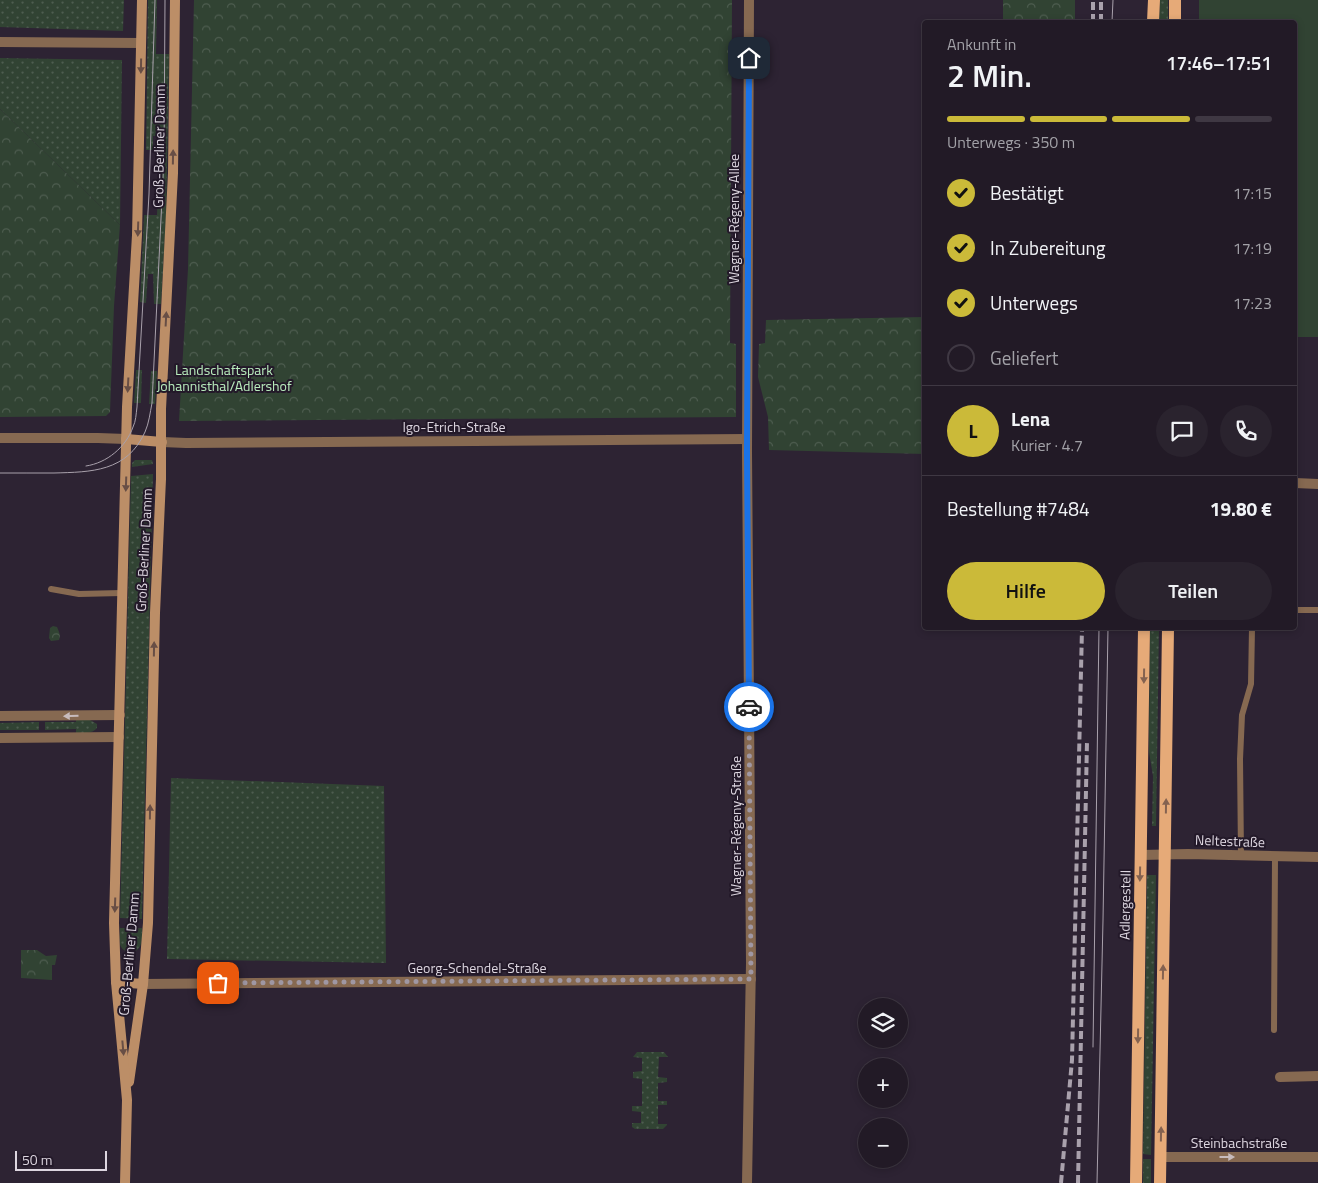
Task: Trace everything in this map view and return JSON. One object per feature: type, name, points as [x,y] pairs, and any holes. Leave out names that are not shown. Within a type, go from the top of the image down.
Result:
[{"type":"main road","name":"Groß-Berliner Damm","points":[[127,1100],[116,982],[114,922],[126,439],[137,235],[142,0]]},
{"type":"main road","name":"Groß-Berliner Damm","points":[[125,1183],[127,1100],[143,984],[148,923],[155,613],[162,442],[161,409],[173,173],[175,0]]},
{"type":"main road","points":[[1153,20],[1154,0]]},
{"type":"main road","points":[[1175,0],[1175,20]]},
{"type":"main road","points":[[126,439],[162,442]]},
{"type":"main road","name":"Adlergestell","points":[[1136,1183],[1144,630]]},
{"type":"main road","points":[[1160,1183],[1168,630]]},
{"type":"main road","points":[[116,982],[143,984]]},
{"type":"street","name":"Wagner-Régeny-Allee","points":[[747,439],[749,0]]},
{"type":"street","points":[[0,42],[142,43]]},
{"type":"street","points":[[0,438],[126,439]]},
{"type":"street","name":"Igo-Etrich-Straße","points":[[162,442],[747,439]]},
{"type":"street","name":"Wagner-Régeny-Straße","points":[[747,439],[751,979],[748,1183]]},
{"type":"street","points":[[1297,483],[1318,484]]},
{"type":"street","points":[[0,716],[120,715]]},
{"type":"street","points":[[0,738],[119,737]]},
{"type":"street","name":"Neltestraße","points":[[1141,855],[1318,857]]},
{"type":"street","name":"Georg-Schendel-Straße","points":[[143,984],[751,979]]},
{"type":"street","points":[[1280,1077],[1318,1076]]},
{"type":"street","name":"Steinbachstraße","points":[[1161,1157],[1318,1157]]},
{"type":"lane","points":[[51,589],[79,594],[122,593]]},
{"type":"lane","points":[[1297,610],[1318,610]]},
{"type":"lane","points":[[1241,855],[1240,759],[1242,715],[1252,684],[1252,630]]},
{"type":"lane","points":[[1274,1030],[1275,856]]},
{"type":"green space","points":[[0,0],[124,0],[123,31],[0,27]]},
{"type":"green space","points":[[148,0],[157,0],[156,54],[169,54],[166,218],[161,304],[154,304],[153,274],[148,274],[146,303],[140,302],[144,215],[157,215],[160,136],[153,136],[153,150],[146,150]]},
{"type":"green space","name":"Landschaftspark Johannisthal/Adlershof","points":[[194,0],[732,0],[730,343],[736,344],[736,417],[179,421],[188,269]]},
{"type":"green space","points":[[1003,0],[1075,0],[1075,20],[1003,20]]},
{"type":"green space","points":[[1160,0],[1168,0],[1168,20],[1159,20]]},
{"type":"green space","points":[[1199,0],[1318,0],[1318,337],[1297,337],[1297,20],[1199,20]]},
{"type":"green space","points":[[0,58],[122,60],[120,225],[0,109]]},
{"type":"green space","points":[[0,109],[120,225],[114,306],[110,412],[106,416],[0,417]]},
{"type":"green space","points":[[922,317],[922,454],[769,450],[768,417],[758,377],[759,344],[765,343],[766,320]]},
{"type":"green space","points":[[136,370],[142,370],[141,403],[134,403]]},
{"type":"green space","points":[[151,371],[157,371],[155,404],[149,404]]},
{"type":"green space","points":[[135,460],[152,460],[153,464],[132,467],[132,463]]},
{"type":"green space","points":[[153,474],[142,919],[120,918],[131,476]]},
{"type":"green space","points":[[53,626],[57,627],[60,635],[59,640],[51,641],[49,638],[50,628]]},
{"type":"green space","points":[[1150,630],[1159,630],[1156,826],[1152,826],[1153,776],[1149,752]]},
{"type":"green space","points":[[76,719],[90,720],[97,724],[97,728],[84,733],[76,733],[76,729],[45,730],[45,722],[76,722]]},
{"type":"green space","points":[[39,722],[39,730],[0,730],[0,723]]},
{"type":"green space","points":[[171,778],[384,786],[386,963],[167,959]]},
{"type":"green space","points":[[1147,875],[1156,875],[1151,1155],[1143,1154]]},
{"type":"green space","points":[[120,928],[142,928],[141,944],[137,950],[128,952],[121,947]]},
{"type":"green space","points":[[21,950],[37,950],[46,956],[57,955],[55,965],[52,965],[52,980],[21,978]]},
{"type":"green space","points":[[637,1052],[664,1052],[668,1057],[659,1057],[658,1077],[667,1078],[667,1082],[658,1083],[658,1101],[667,1101],[667,1105],[658,1105],[658,1124],[667,1124],[663,1129],[635,1129],[632,1127],[632,1123],[641,1123],[641,1112],[632,1111],[632,1106],[642,1106],[642,1079],[633,1078],[633,1072],[642,1071],[642,1058],[633,1057]]},
{"type":"green space","points":[[1143,1159],[1151,1159],[1151,1183],[1143,1183]]},
{"type":"tram line","points":[[86,466],[108,458],[115,453],[126,441],[136,417],[149,194],[155,0]]},
{"type":"tram line","points":[[0,473],[68,473],[107,467],[128,455],[145,432],[152,403],[164,157],[165,0]]},
{"type":"tram line","points":[[1112,20],[1113,0]]},
{"type":"tram line","points":[[1093,1047],[1099,630]]},
{"type":"tram line","points":[[1097,1183],[1108,630]]},
{"type":"railway","points":[[1093,0],[1093,20]]},
{"type":"railway","points":[[1101,0],[1101,20]]},
{"type":"railway","points":[[1061,1183],[1072,1060],[1082,630]]},
{"type":"railway","points":[[1078,1183],[1087,741]]},
{"type":"way so far","points":[[218,983],[751,979],[749,707]]},
{"type":"route","points":[[749,58],[747,452],[749,707]]}]
